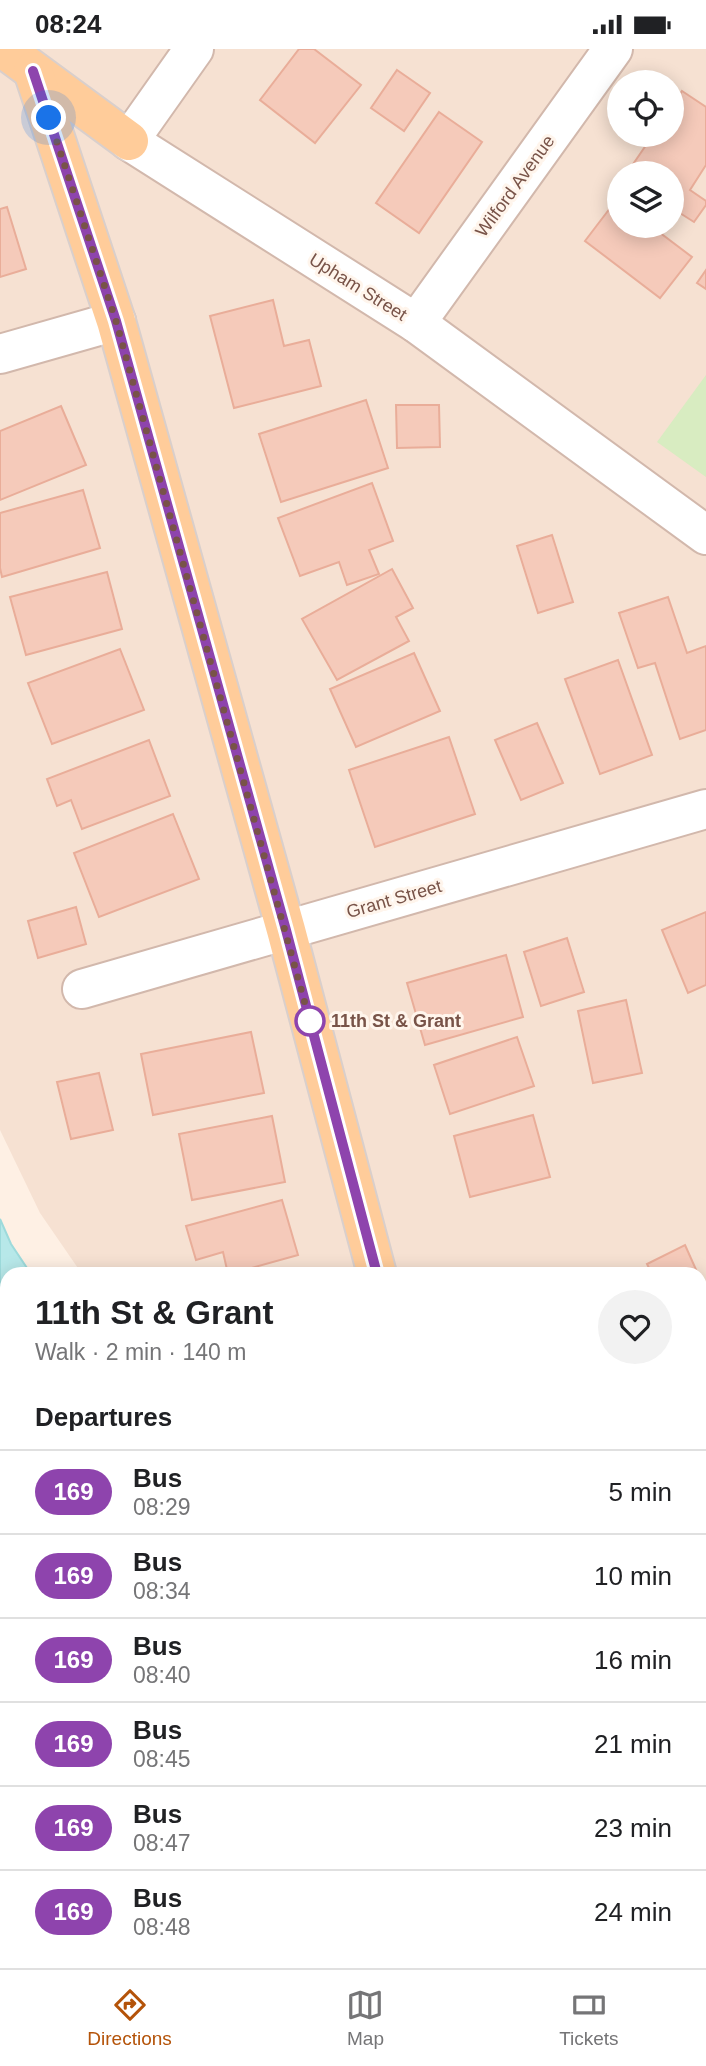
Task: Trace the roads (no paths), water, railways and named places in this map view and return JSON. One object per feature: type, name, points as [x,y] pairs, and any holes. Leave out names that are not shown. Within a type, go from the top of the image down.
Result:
[{"type":"main road","name":"Upham Street","points":[[18,60],[129,141]]},
{"type":"main road","points":[[18,60],[116,321],[286,930],[375,1267]]},
{"type":"street","points":[[129,141],[194,49]]},
{"type":"street","name":"Wilford Avenue","points":[[416,323],[613,49]]},
{"type":"street","name":"Upham Street","points":[[129,141],[416,323],[706,535]]},
{"type":"street","points":[[0,354],[116,321]]},
{"type":"street","name":"Grant Street","points":[[82,989],[706,809]]},
{"type":"water","points":[[0,1219],[11,1244],[26,1267],[0,1267]]},
{"type":"place","name":"11th St & Grant","points":[[310,1021]]}]
